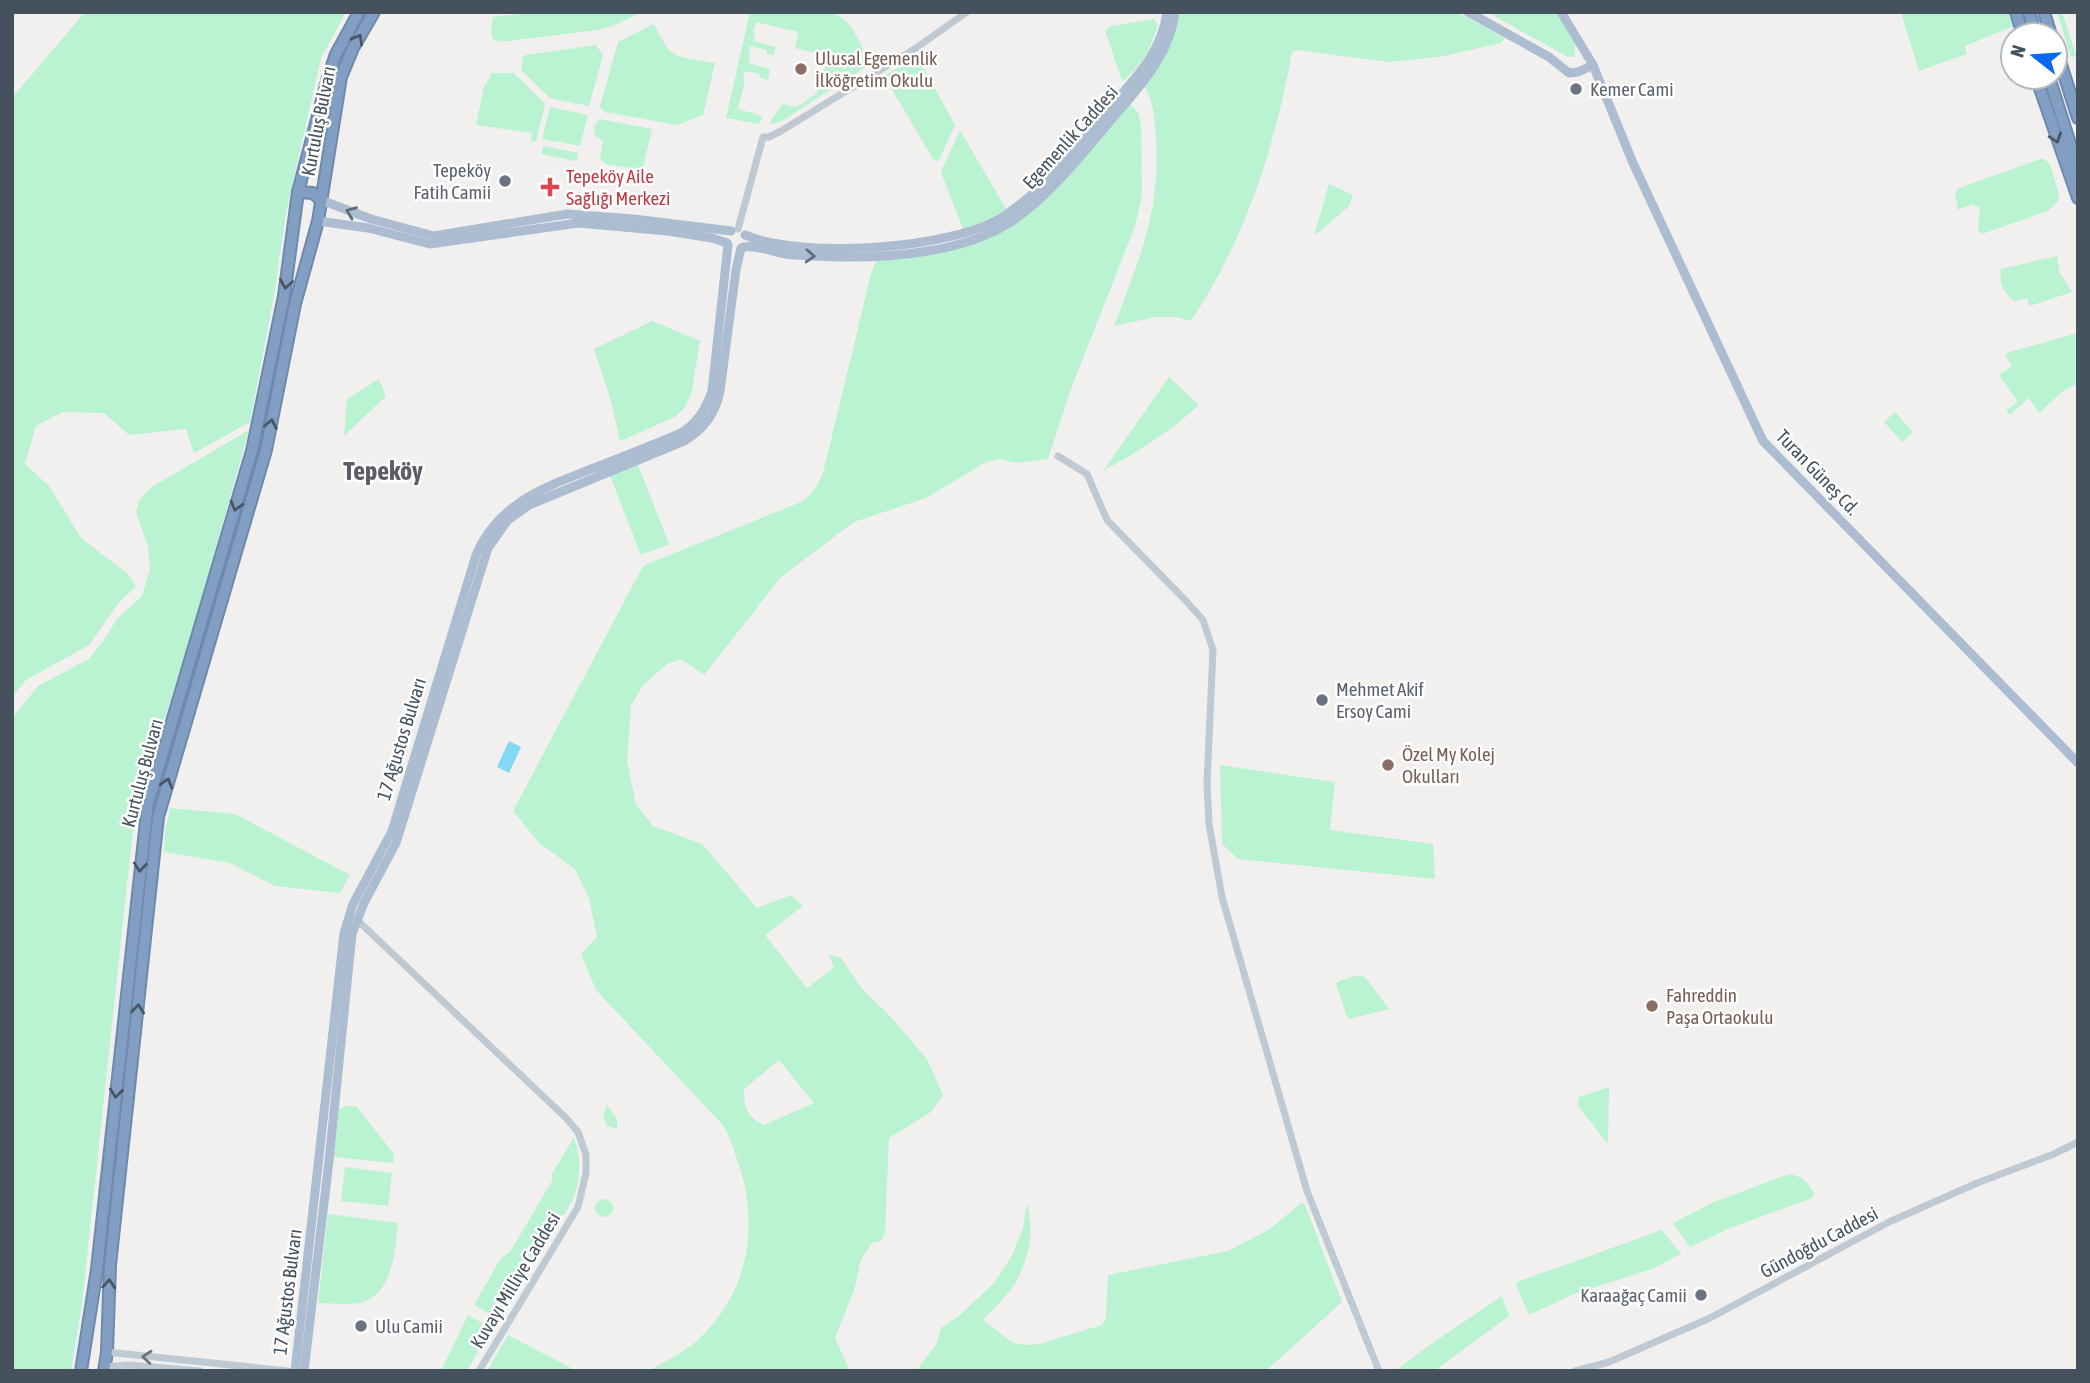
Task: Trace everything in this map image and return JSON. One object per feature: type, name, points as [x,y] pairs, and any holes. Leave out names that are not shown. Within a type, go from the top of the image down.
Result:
[{"type":"highway","name":"Kurtuluş Bulvarı","points":[[298,192],[331,67],[359,12]]},
{"type":"highway","name":"Kurtuluş Bulvarı","points":[[321,200],[341,77],[353,48],[374,12]]},
{"type":"highway","points":[[2069,90],[2078,118]]},
{"type":"highway","points":[[2041,91],[2078,198]]},
{"type":"highway","points":[[2053,91],[2078,169]]},
{"type":"highway","points":[[298,192],[313,192],[321,200],[318,221],[304,223],[295,216],[298,192]]},
{"type":"highway","name":"Kurtuluş Bulvarı","points":[[81,1368],[97,1269],[145,817],[252,451],[284,296],[295,216]]},
{"type":"highway","name":"Kurtuluş Bulvarı","points":[[104,1369],[110,1265],[158,817],[263,459],[295,304],[318,221]]},
{"type":"highway","points":[[83,1350],[97,1348],[107,1352]]},
{"type":"highway","points":[[81,1368],[104,1369]]},
{"type":"main road","name":"Egemenlik Caddesi","points":[[321,200],[371,219],[434,236],[567,214],[738,232],[790,245],[870,248],[948,238],[994,222],[1018,205],[1060,167],[1156,49],[1167,12]]},
{"type":"main road","name":"Egemenlik Caddesi","points":[[318,221],[368,228],[430,244],[578,223],[668,231],[712,238],[734,249],[752,247],[792,255],[876,256],[954,245],[1005,226],[1067,172],[1147,76],[1166,48],[1175,12]]},
{"type":"main road","points":[[1468,12],[1549,57],[1569,73],[1593,65]]},
{"type":"main road","name":"Turan Güneş Cd.","points":[[1561,12],[1593,65],[1633,163],[1763,441],[2078,763]]},
{"type":"main road","points":[[728,244],[727,235],[738,232],[746,243],[742,248]]},
{"type":"main road","name":"17 Ağustos Bulvarı","points":[[295,1371],[343,940],[392,831],[469,575],[483,539],[501,516],[526,496],[679,434],[696,421],[705,409],[712,390],[728,244]]},
{"type":"main road","name":"17 Ağustos Bulvarı","points":[[304,1371],[329,1161],[353,917],[396,843],[491,541],[508,520],[528,505],[684,441],[705,424],[720,391],[736,270],[742,248]]},
{"type":"street","points":[[738,232],[763,137],[780,131],[916,48],[968,12]]},
{"type":"street","points":[[1058,456],[1087,474],[1107,520],[1187,602],[1208,630],[1213,650],[1207,783],[1209,824],[1222,897],[1307,1191],[1379,1371]]},
{"type":"street","name":"Kuvayı Milliye Caddesi","points":[[353,917],[553,1105],[575,1128],[583,1145],[587,1164],[579,1207],[479,1371]]},
{"type":"street","name":"Gündoğdu Caddesi","points":[[1575,1371],[1609,1362],[1708,1319],[1889,1222],[2078,1142]]},
{"type":"street","points":[[107,1352],[288,1371]]},
{"type":"street","points":[[104,1369],[129,1366],[200,1371]]},
{"type":"green space","points":[[85,12],[346,12],[321,58],[286,213],[250,422],[194,453],[186,429],[129,435],[104,413],[63,412],[36,426],[25,464],[49,486],[81,538],[128,574],[136,587],[120,601],[89,645],[26,680],[12,697],[12,98]]},
{"type":"green space","points":[[535,12],[643,12],[598,30],[500,42],[493,39],[493,17]]},
{"type":"green space","points":[[750,12],[827,12],[842,18],[857,37],[865,56],[866,67],[780,122],[770,124],[783,104],[797,107],[817,93],[828,56],[795,48],[798,32],[756,22],[754,41],[776,47],[774,55],[767,54],[767,50],[750,46],[749,63],[770,69],[768,80],[760,78],[760,74],[745,71],[738,109],[762,116],[760,124],[726,118]]},
{"type":"green space","points":[[1179,12],[1457,12],[1505,38],[1501,43],[1439,57],[1389,62],[1296,50],[1292,52],[1277,123],[1255,192],[1227,258],[1191,321],[1177,317],[1155,317],[1114,326],[1146,235],[1155,189],[1157,164],[1154,118],[1150,98],[1144,86],[1167,52],[1175,33]]},
{"type":"green space","points":[[1487,12],[1555,12],[1573,39],[1574,57],[1568,57]]},
{"type":"green space","points":[[1901,12],[2010,12],[2013,21],[1999,21],[1999,32],[1965,46],[1967,54],[1919,71]]},
{"type":"green space","points":[[2057,12],[2062,12],[2065,21],[2060,21]]},
{"type":"green space","points":[[1154,19],[1158,24],[1149,48],[1140,64],[1122,81],[1105,30],[1111,26]]},
{"type":"green space","points":[[654,24],[666,45],[677,55],[715,63],[703,115],[677,125],[605,112],[600,107],[618,42]]},
{"type":"green space","points":[[2069,34],[2076,55],[2071,57],[2069,51]]},
{"type":"green space","points":[[596,45],[603,55],[589,106],[550,98],[521,70],[523,57],[526,55]]},
{"type":"green space","points":[[917,56],[955,125],[938,162],[933,159],[884,76]]},
{"type":"green space","points":[[492,73],[514,73],[545,104],[536,142],[531,141],[532,133],[476,125],[484,87]]},
{"type":"green space","points":[[1130,104],[1138,112],[1141,125],[1142,196],[1135,226],[1071,389],[1048,459],[1017,463],[1000,459],[986,462],[926,498],[854,522],[781,577],[704,675],[681,659],[667,664],[643,685],[631,706],[627,761],[636,804],[653,826],[702,844],[757,908],[791,895],[803,906],[765,935],[807,988],[834,968],[829,955],[841,958],[862,989],[891,1017],[927,1059],[943,1095],[931,1112],[889,1138],[885,1233],[881,1241],[872,1243],[861,1259],[855,1287],[835,1338],[850,1371],[648,1371],[702,1336],[731,1297],[746,1254],[748,1209],[744,1185],[731,1142],[721,1123],[596,990],[581,954],[597,937],[589,898],[575,869],[539,843],[513,811],[642,568],[801,502],[815,488],[824,469],[876,261],[957,249],[1007,230],[1065,181]],"holes":[[[779,1060],[814,1103],[764,1125],[748,1111],[744,1089]]]},
{"type":"green space","points":[[550,107],[588,115],[580,146],[542,139]]},
{"type":"green space","points":[[599,119],[652,129],[643,168],[640,170],[606,164],[600,159],[603,141],[594,134],[594,127]]},
{"type":"green space","points":[[960,130],[1006,209],[994,217],[963,229],[941,172]]},
{"type":"green space","points":[[543,146],[578,153],[577,161],[541,154]]},
{"type":"green space","points":[[2043,158],[2050,164],[2059,195],[2059,200],[2048,211],[1982,234],[1978,230],[1980,208],[1972,204],[1958,210],[1955,193],[1959,188]]},
{"type":"green space","points":[[1329,184],[1353,195],[1349,206],[1314,236]]},
{"type":"green space","points":[[2057,256],[2060,273],[2072,292],[2030,306],[2027,298],[2014,301],[2007,295],[2001,283],[2001,269]]},
{"type":"green space","points":[[652,321],[700,341],[692,391],[685,407],[675,417],[620,441],[611,401],[594,349]]},
{"type":"green space","points":[[2078,333],[2078,383],[2062,392],[2039,413],[2029,398],[2010,415],[2006,410],[2018,402],[1999,375],[2012,366],[2005,356],[2010,352]]},
{"type":"green space","points":[[1169,377],[1199,405],[1153,441],[1103,471]]},
{"type":"green space","points":[[379,379],[386,396],[344,436],[347,399]]},
{"type":"green space","points":[[1895,412],[1913,432],[1902,442],[1884,422]]},
{"type":"green space","points":[[249,430],[190,640],[139,797],[131,847],[82,1304],[71,1371],[12,1371],[12,718],[38,686],[89,659],[117,619],[142,596],[150,569],[148,546],[136,512],[139,500],[152,487]]},
{"type":"green space","points":[[638,465],[669,544],[641,555],[610,476]]},
{"type":"green space","points":[[1220,765],[1335,782],[1330,830],[1433,844],[1435,879],[1238,859],[1222,844]]},
{"type":"green space","points":[[170,808],[235,814],[350,875],[340,893],[275,886],[230,863],[164,852]]},
{"type":"green space","points":[[1359,975],[1365,977],[1389,1009],[1349,1019],[1347,1017],[1336,984]]},
{"type":"green space","points":[[1609,1087],[1608,1144],[1578,1106],[1579,1097]]},
{"type":"green space","points":[[607,1105],[617,1119],[617,1129],[607,1126],[603,1115]]},
{"type":"green space","points":[[345,1106],[357,1107],[394,1154],[393,1163],[334,1157],[339,1109]]},
{"type":"green space","points":[[574,1137],[579,1158],[579,1177],[574,1196],[564,1215],[557,1216],[497,1318],[474,1305],[501,1258],[510,1252],[552,1181],[552,1174]]},
{"type":"green space","points":[[345,1167],[392,1173],[388,1206],[341,1201]]},
{"type":"green space","points":[[1789,1174],[1807,1183],[1814,1194],[1812,1198],[1730,1228],[1690,1247],[1673,1223],[1714,1202]]},
{"type":"green space","points":[[604,1199],[610,1202],[613,1208],[610,1214],[604,1217],[598,1214],[595,1208],[598,1202]]},
{"type":"green space","points":[[1301,1203],[1305,1205],[1342,1302],[1266,1371],[916,1371],[937,1343],[941,1328],[960,1315],[995,1282],[1012,1255],[1023,1228],[1027,1204],[1030,1238],[1021,1272],[1009,1292],[983,1320],[1013,1343],[1027,1345],[1039,1344],[1102,1325],[1106,1319],[1108,1275],[1228,1251],[1270,1229]]},
{"type":"green space","points":[[328,1214],[398,1223],[394,1257],[387,1279],[373,1297],[363,1302],[318,1303]]},
{"type":"green space","points":[[1662,1230],[1681,1254],[1652,1269],[1574,1294],[1529,1315],[1517,1282]]},
{"type":"green space","points":[[1502,1296],[1509,1316],[1434,1371],[1395,1371],[1427,1347]]},
{"type":"green space","points":[[468,1315],[491,1328],[467,1371],[441,1371]]},
{"type":"green space","points":[[508,1335],[577,1371],[487,1371]]},
{"type":"water","points":[[509,741],[521,747],[509,773],[497,767]]},
{"type":"place","name":"Ulusal Egemenlik İlköğretim Okulu","points":[[801,69]]},
{"type":"place","name":"Kemer Cami","points":[[1576,89]]},
{"type":"place","name":"Tepeköy Fatih Camii","points":[[505,181]]},
{"type":"place","name":"Tepeköy Aile Sağlığı Merkezi","points":[[550,187]]},
{"type":"place","name":"Mehmet Akif Ersoy Cami","points":[[1322,700]]},
{"type":"place","name":"Özel My Kolej Okulları","points":[[1388,765]]},
{"type":"place","name":"Fahreddin Paşa Ortaokulu","points":[[1652,1006]]},
{"type":"place","name":"Karaağaç Camii","points":[[1701,1295]]},
{"type":"place","name":"Ulu Camii","points":[[361,1326]]},
{"type":"district","name":"Tepeköy","points":[[383,471]]}]
